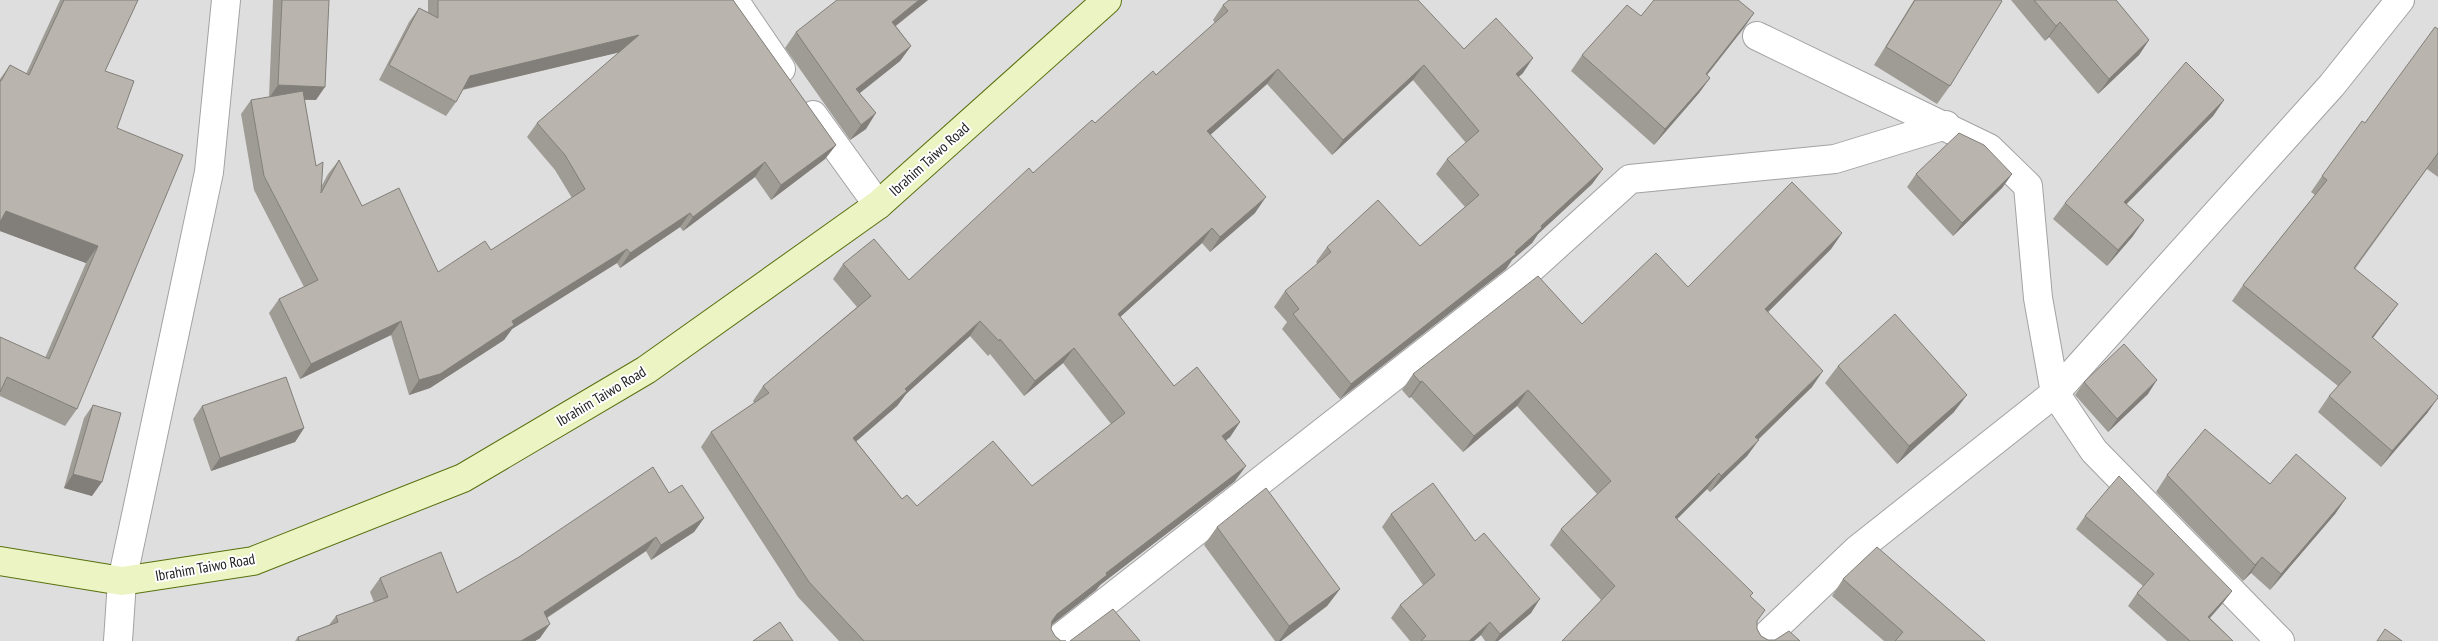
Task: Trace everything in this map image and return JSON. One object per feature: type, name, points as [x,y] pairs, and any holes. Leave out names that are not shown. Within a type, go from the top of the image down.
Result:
[{"type":"main road","name":"Ibrahim Taiwo Road","points":[[0,561],[122,581],[253,561],[463,478],[646,370],[878,205],[1107,0]]},
{"type":"street","points":[[118,641],[122,581],[209,172],[226,0]]},
{"type":"street","points":[[734,0],[796,91],[878,205]]},
{"type":"street","points":[[1761,641],[1858,549],[2055,394],[2332,85],[2400,0]]},
{"type":"street","points":[[1757,36],[1946,125],[1989,148],[2028,186],[2038,298],[2055,394],[2094,452],[2280,641]]},
{"type":"street","points":[[1056,641],[1526,273],[1630,179],[1835,159],[1946,125]]},
{"type":"shaded area","points":[[0,0],[2438,0],[2438,641],[0,641]]},
{"type":"building","points":[[64,0],[138,0],[105,71],[134,81],[117,128],[183,155],[77,409],[7,377],[0,392],[0,337],[49,359],[98,246],[6,211],[0,222],[0,81],[10,65],[29,75]]},
{"type":"building","points":[[282,0],[329,0],[325,87],[278,85]]},
{"type":"building","points":[[438,0],[733,0],[836,145],[781,185],[765,162],[693,217],[690,213],[630,253],[627,249],[512,321],[514,325],[440,374],[419,380],[401,321],[311,364],[279,299],[318,280],[264,176],[251,100],[303,91],[316,166],[323,162],[321,193],[339,160],[362,206],[399,188],[438,272],[485,241],[491,250],[585,189],[565,155],[537,123],[639,35],[470,76],[456,102],[389,65],[419,8],[438,18]]},
{"type":"building","points":[[837,0],[919,0],[892,22],[911,46],[856,89],[876,113],[861,125],[796,32]]},
{"type":"building","points":[[1229,0],[1418,0],[1464,49],[1496,18],[1533,58],[1516,74],[1603,169],[1541,226],[1542,228],[1515,252],[1516,254],[1351,384],[1293,314],[1299,309],[1285,291],[1331,252],[1327,247],[1378,200],[1420,246],[1479,195],[1447,159],[1479,131],[1424,65],[1343,140],[1278,69],[1207,131],[1266,197],[1220,237],[1212,228],[1118,314],[1174,386],[1197,367],[1240,422],[1222,436],[1246,466],[1106,573],[1107,575],[1057,614],[1052,621],[1051,629],[1061,641],[864,641],[809,582],[711,432],[769,393],[763,386],[871,296],[843,264],[874,239],[909,280],[1029,168],[1033,173],[1092,120],[1095,123],[1153,71],[1156,75],[1228,11],[1223,5]],"holes":[[[980,321],[999,341],[1000,339],[1035,381],[1074,348],[1125,413],[1032,486],[993,441],[917,506],[907,495],[902,499],[853,438],[907,391],[905,389]]]},
{"type":"building","points":[[1654,0],[1738,0],[1754,13],[1706,74],[1710,78],[1665,129],[1582,55],[1627,5],[1641,16]]},
{"type":"building","points":[[1915,0],[2002,1],[1950,86],[1886,47]]},
{"type":"building","points":[[2034,0],[2116,0],[2149,40],[2109,79],[2060,22],[2056,26]]},
{"type":"building","points":[[2435,27],[2438,29],[2438,153],[2354,268],[2398,304],[2372,337],[2438,396],[2392,451],[2329,396],[2351,372],[2243,285],[2327,180],[2322,176],[2362,121],[2365,123]]},
{"type":"building","points":[[2186,62],[2224,100],[2124,202],[2144,220],[2118,250],[2065,203]]},
{"type":"building","points":[[1959,133],[1984,145],[2012,174],[1962,223],[1916,174]]},
{"type":"building","points":[[1792,182],[1842,233],[1765,309],[1823,371],[1755,437],[1759,440],[1721,476],[1719,473],[1675,517],[1753,593],[1750,596],[1765,610],[1757,621],[1757,629],[1761,636],[1768,640],[1775,640],[1789,631],[1800,641],[1562,641],[1615,586],[1561,529],[1611,481],[1528,390],[1474,436],[1422,381],[1420,382],[1413,374],[1538,276],[1582,324],[1656,253],[1688,287]]},
{"type":"building","points":[[1895,314],[1967,395],[1909,446],[1838,366]]},
{"type":"building","points":[[2124,344],[2157,380],[2117,419],[2084,382]]},
{"type":"building","points":[[286,377],[304,428],[220,458],[202,406]]},
{"type":"building","points":[[93,405],[121,413],[102,482],[73,474]]},
{"type":"building","points":[[2205,429],[2270,484],[2296,454],[2346,498],[2281,574],[2262,557],[2255,565],[2167,475]]},
{"type":"building","points":[[653,467],[669,493],[682,485],[704,518],[661,545],[656,537],[544,612],[550,624],[521,641],[299,641],[298,637],[338,622],[336,616],[388,597],[380,578],[441,552],[457,593],[519,557]]},
{"type":"building","points":[[2119,476],[2232,591],[2208,617],[2233,641],[2190,641],[2137,593],[2154,574],[2085,516]]},
{"type":"building","points":[[1433,483],[1475,541],[1484,533],[1540,599],[1500,634],[1490,622],[1469,641],[1421,641],[1426,636],[1400,605],[1435,575],[1391,514]]},
{"type":"building","points":[[1266,488],[1340,589],[1289,626],[1217,527]]},
{"type":"building","points":[[1877,547],[1985,641],[1895,641],[1903,632],[1843,579]]},
{"type":"building","points":[[1113,609],[1140,641],[1070,641]]},
{"type":"building","points":[[780,622],[793,641],[753,641]]},
{"type":"building","points":[[2385,629],[2402,641],[2377,641]]}]
